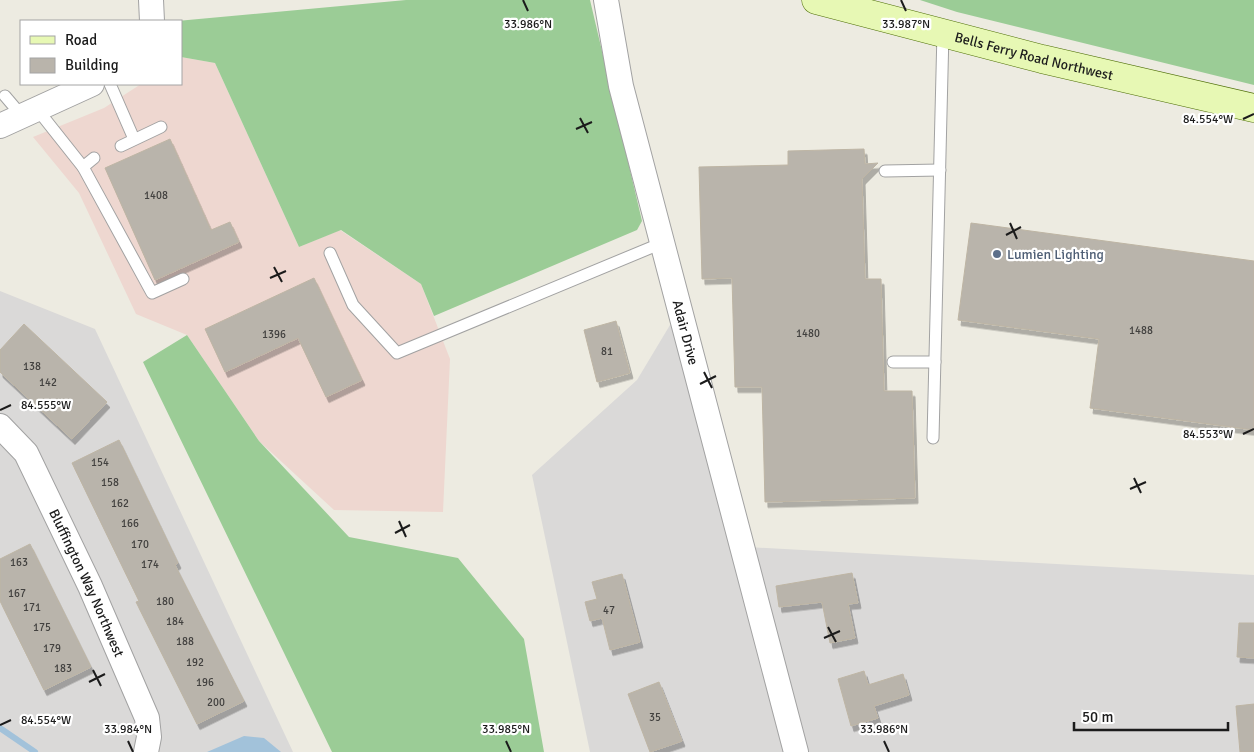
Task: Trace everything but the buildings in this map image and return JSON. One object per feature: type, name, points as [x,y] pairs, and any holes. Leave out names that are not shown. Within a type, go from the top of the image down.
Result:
[{"type":"main road","name":"Bells Ferry Road Northwest","points":[[816,0],[1042,59],[1254,108]]},
{"type":"street","points":[[151,0],[152,20]]},
{"type":"street","name":"Adair Drive","points":[[606,0],[621,86],[796,752]]},
{"type":"street","points":[[0,126],[90,85]]},
{"type":"street","name":"Bluffington Way Northwest","points":[[0,426],[26,453],[90,586],[147,718],[149,737],[146,752]]},
{"type":"lane","points":[[934,438],[943,32]]},
{"type":"lane","points":[[110,85],[134,139]]},
{"type":"lane","points":[[5,96],[29,112],[83,167],[152,293],[183,279]]},
{"type":"lane","points":[[121,146],[161,127]]},
{"type":"lane","points":[[83,167],[94,158]]},
{"type":"lane","points":[[885,171],[940,170]]},
{"type":"lane","points":[[330,253],[354,305],[397,353],[662,243]]},
{"type":"lane","points":[[893,362],[935,362]]},
{"type":"shaded area","points":[[182,57],[215,63],[299,247],[340,230],[421,284],[450,359],[443,512],[334,510],[259,441],[187,335],[136,314],[79,193],[33,137],[104,108],[139,85],[182,85]]},
{"type":"shaded area","points":[[0,291],[95,329],[293,752],[0,752]]},
{"type":"shaded area","points":[[679,310],[748,547],[1254,575],[1254,752],[590,752],[532,475],[637,380]]},
{"type":"green space","points":[[406,0],[590,0],[642,221],[637,230],[434,316],[421,284],[341,230],[299,247],[215,63],[182,57],[182,21]]},
{"type":"green space","points":[[920,0],[1254,0],[1254,85],[957,12]]},
{"type":"green space","points":[[187,335],[259,441],[349,537],[458,558],[524,639],[544,752],[332,752],[143,362]]},
{"type":"water","points":[[244,736],[264,738],[281,752],[207,752]]},
{"type":"waterway","points":[[0,728],[35,752]]},
{"type":"place","name":"Lumien Lighting","points":[[997,254]]}]
